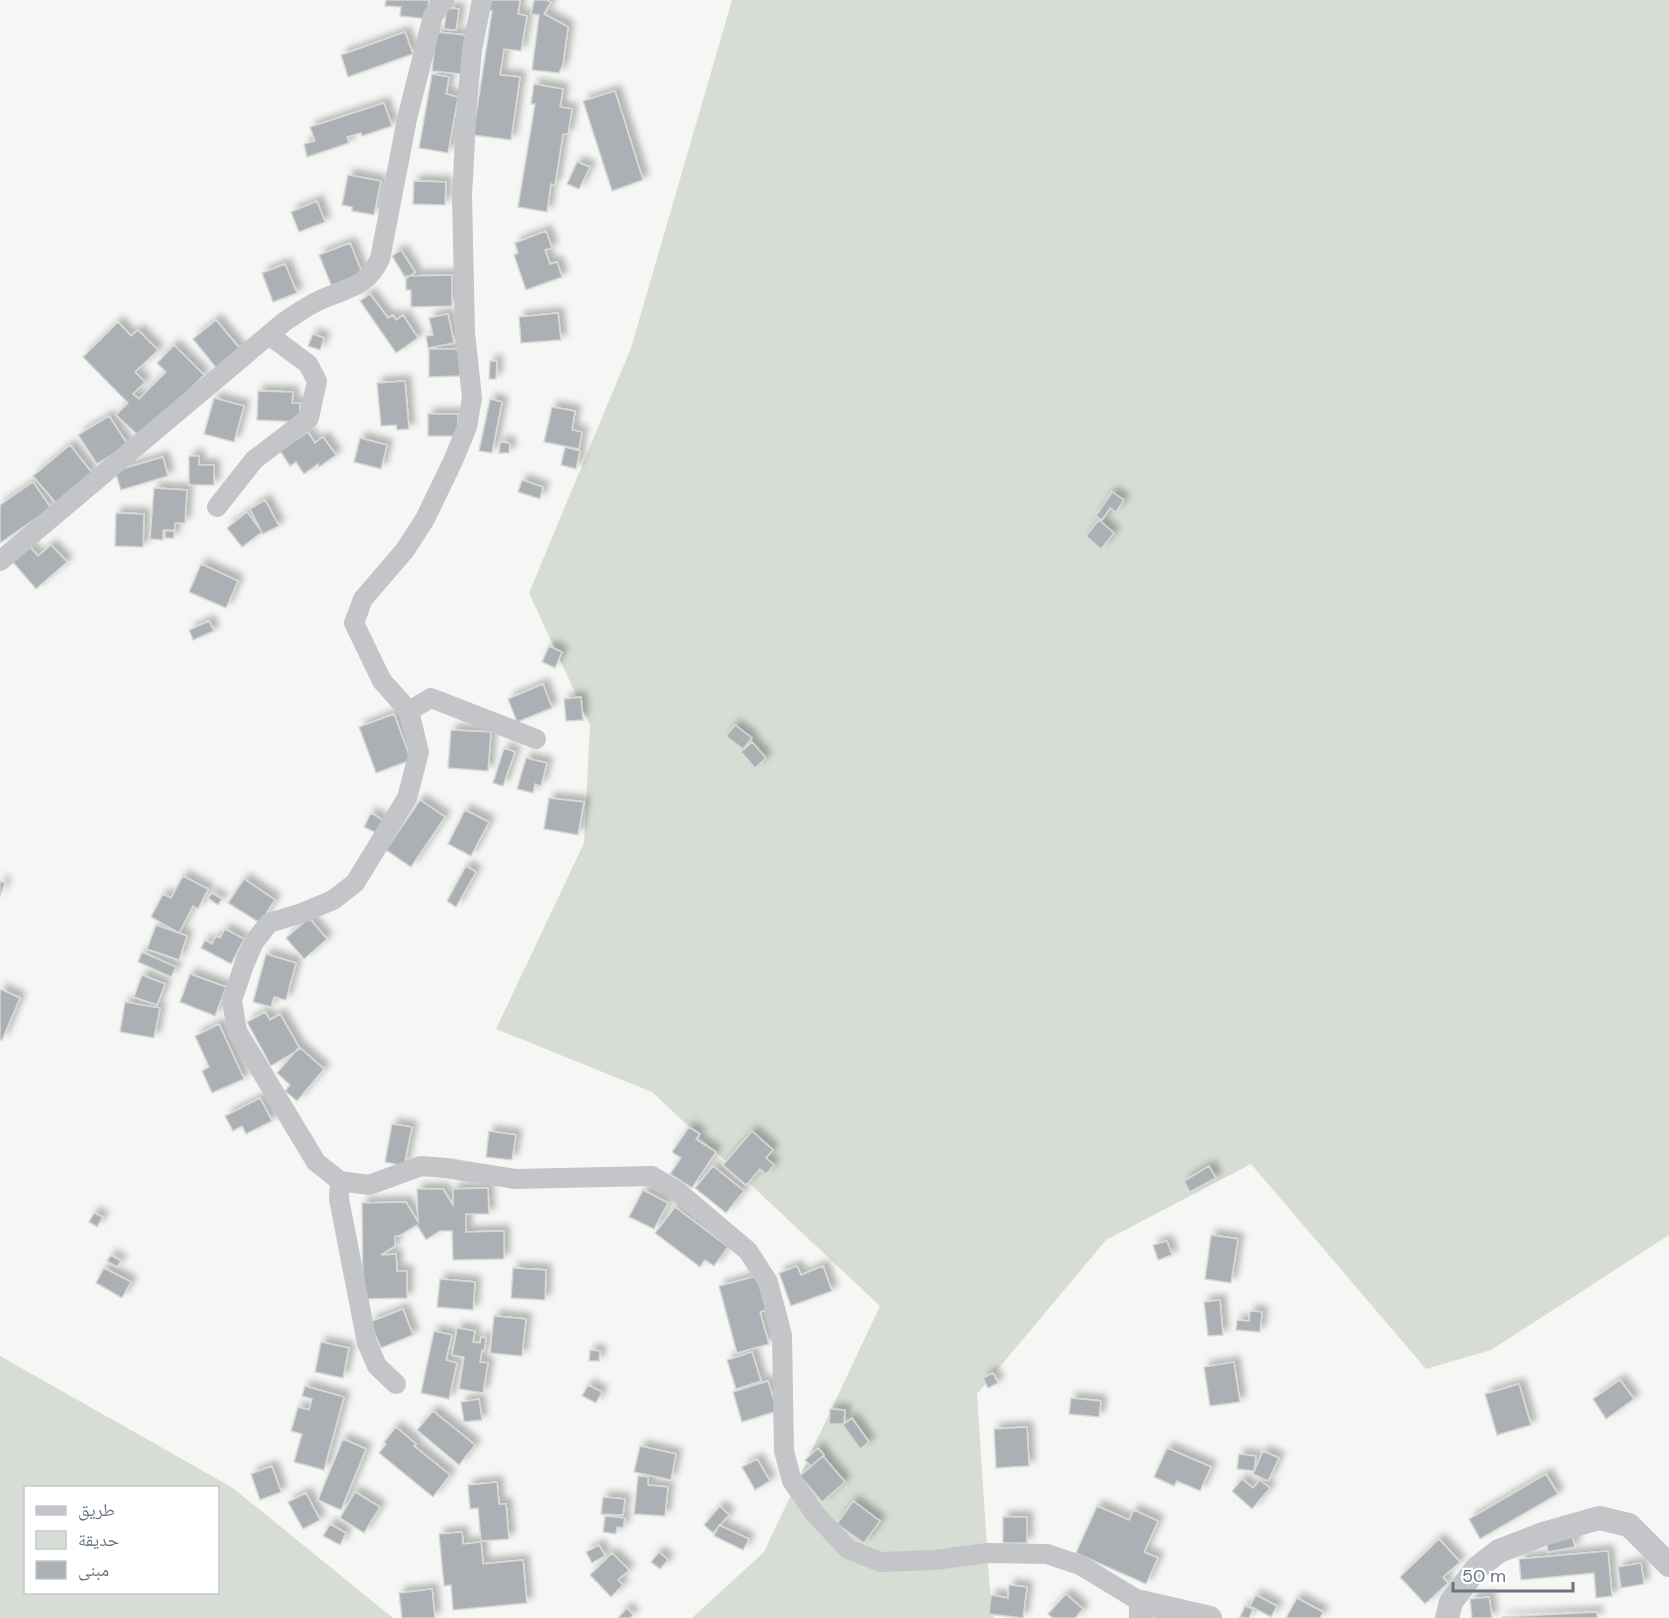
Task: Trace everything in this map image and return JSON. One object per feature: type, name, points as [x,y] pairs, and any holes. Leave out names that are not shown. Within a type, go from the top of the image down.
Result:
[{"type":"street","points":[[0,561],[269,334],[301,310],[355,287],[366,280],[374,270],[380,259],[407,119],[433,16],[444,0]]},
{"type":"street","points":[[482,0],[472,50],[462,196],[465,333],[472,398],[467,427],[425,519],[405,550],[363,599],[354,623],[382,681],[409,711],[419,752],[407,798],[355,883],[333,900],[269,923],[255,942],[232,1000],[237,1031],[316,1162],[340,1181],[369,1185],[421,1166],[515,1179],[652,1176],[677,1191],[748,1251],[768,1282],[782,1335],[784,1451],[792,1481],[816,1515],[848,1549],[880,1562],[934,1560],[987,1553],[1047,1554],[1080,1565],[1141,1610],[1210,1618]]},
{"type":"street","points":[[217,507],[254,460],[309,418],[317,381],[308,364],[269,334]]},
{"type":"street","points":[[409,711],[431,698],[536,739]]},
{"type":"street","points":[[340,1181],[339,1198],[367,1343],[377,1366],[396,1384]]},
{"type":"street","points":[[1447,1618],[1451,1602],[1477,1569],[1498,1551],[1543,1534],[1599,1518],[1629,1525],[1669,1565]]},
{"type":"green space","points":[[732,0],[1669,0],[1669,1235],[1491,1350],[1426,1369],[1251,1164],[1106,1240],[977,1394],[991,1607],[994,1618],[692,1618],[764,1552],[880,1306],[652,1092],[496,1029],[584,843],[590,725],[529,593],[631,348]]},
{"type":"green space","points":[[0,1356],[233,1488],[393,1618],[0,1618]]},
{"type":"building","points":[[386,0],[429,0],[427,19],[400,16],[401,7],[385,6]]},
{"type":"building","points":[[490,0],[520,0],[518,14],[527,16],[521,51],[504,49],[500,75],[520,77],[511,140],[473,135],[492,11],[489,10]]},
{"type":"building","points":[[534,0],[551,2],[544,14],[568,27],[563,64],[559,73],[532,70],[539,15],[531,14]]},
{"type":"building","points":[[447,8],[459,9],[456,30],[444,29]]},
{"type":"building","points":[[405,32],[413,54],[348,77],[341,55]]},
{"type":"building","points":[[436,32],[465,35],[461,74],[432,71]]},
{"type":"building","points":[[432,74],[449,77],[446,94],[458,97],[448,153],[419,148]]},
{"type":"building","points":[[534,84],[563,89],[560,107],[572,109],[568,134],[563,134],[555,185],[551,184],[547,212],[518,207],[535,104],[531,104]]},
{"type":"building","points":[[615,91],[643,180],[612,191],[583,101]]},
{"type":"building","points":[[384,103],[392,126],[362,136],[361,133],[347,137],[349,143],[307,157],[304,144],[315,141],[310,127]]},
{"type":"building","points":[[577,162],[590,167],[579,189],[567,184]]},
{"type":"building","points":[[348,175],[381,181],[374,215],[352,211],[352,207],[342,205]]},
{"type":"building","points":[[414,181],[446,182],[445,205],[413,204]]},
{"type":"building","points":[[317,201],[325,222],[299,232],[291,212]]},
{"type":"building","points":[[546,231],[552,248],[545,250],[550,264],[557,262],[562,277],[526,290],[514,255],[518,253],[515,243]]},
{"type":"building","points":[[350,243],[363,275],[332,287],[319,255]]},
{"type":"building","points":[[401,250],[415,272],[406,279],[392,256]]},
{"type":"building","points":[[285,264],[297,293],[273,302],[262,273]]},
{"type":"building","points":[[452,275],[452,306],[411,307],[411,290],[406,290],[406,276]]},
{"type":"building","points":[[370,294],[388,318],[393,315],[396,320],[403,315],[418,338],[396,353],[360,301]]},
{"type":"building","points":[[558,313],[561,340],[521,343],[519,317]]},
{"type":"building","points":[[448,314],[454,343],[428,348],[426,336],[433,335],[429,318]]},
{"type":"building","points":[[216,320],[241,350],[217,369],[193,339]]},
{"type":"building","points":[[118,322],[131,336],[138,330],[158,350],[135,372],[145,382],[133,394],[139,399],[166,372],[157,363],[174,345],[204,375],[141,438],[116,415],[128,403],[83,357]]},
{"type":"building","points":[[313,334],[324,338],[320,350],[308,346]]},
{"type":"building","points":[[429,349],[460,349],[460,376],[429,377]]},
{"type":"building","points":[[490,361],[497,361],[496,379],[489,379]]},
{"type":"building","points":[[405,381],[409,429],[397,430],[396,425],[381,426],[377,383]]},
{"type":"building","points":[[258,391],[293,392],[292,403],[300,403],[300,422],[257,420]]},
{"type":"building","points":[[214,398],[244,406],[234,442],[204,434]]},
{"type":"building","points":[[490,399],[502,402],[492,453],[479,451]]},
{"type":"building","points":[[552,407],[575,411],[572,430],[582,432],[579,449],[544,442]]},
{"type":"building","points":[[428,414],[458,414],[458,436],[428,436]]},
{"type":"building","points":[[109,416],[128,445],[97,464],[78,435]]},
{"type":"building","points":[[308,432],[315,443],[323,437],[336,455],[304,474],[296,462],[290,466],[280,451]]},
{"type":"building","points":[[360,438],[387,445],[381,469],[354,462]]},
{"type":"building","points":[[500,442],[510,443],[509,453],[499,453]]},
{"type":"building","points":[[70,445],[92,473],[56,503],[33,476]]},
{"type":"building","points":[[565,447],[580,451],[576,469],[561,465]]},
{"type":"building","points":[[189,456],[199,456],[199,465],[214,465],[214,485],[189,485]]},
{"type":"building","points":[[163,457],[168,476],[121,490],[115,471]]},
{"type":"building","points":[[522,480],[543,487],[540,499],[518,492]]},
{"type":"building","points":[[33,482],[51,508],[0,543],[0,505]]},
{"type":"building","points":[[154,488],[187,490],[185,523],[175,523],[175,530],[163,530],[163,540],[150,539]]},
{"type":"building","points":[[1112,492],[1124,500],[1116,512],[1110,508],[1102,520],[1096,516]]},
{"type":"building","points":[[265,500],[279,526],[263,534],[250,509]]},
{"type":"building","points":[[247,512],[262,532],[242,547],[227,528]]},
{"type":"building","points":[[116,513],[144,514],[143,547],[115,546]]},
{"type":"building","points":[[1099,520],[1114,533],[1101,549],[1086,536]]},
{"type":"building","points":[[165,531],[174,531],[174,538],[165,538]]},
{"type":"building","points":[[51,545],[67,562],[36,589],[12,561],[29,546],[38,556]]},
{"type":"building","points":[[201,564],[238,581],[226,608],[189,592]]},
{"type":"building","points":[[209,621],[214,631],[193,640],[189,630]]},
{"type":"building","points":[[549,646],[562,652],[555,668],[542,662]]},
{"type":"building","points":[[543,684],[552,708],[517,722],[508,699]]},
{"type":"building","points":[[581,697],[583,720],[566,721],[564,699]]},
{"type":"building","points":[[394,714],[411,760],[376,773],[359,727]]},
{"type":"building","points":[[735,725],[752,738],[743,749],[726,736]]},
{"type":"building","points":[[451,730],[491,732],[488,771],[448,768]]},
{"type":"building","points":[[752,742],[766,758],[755,768],[741,752]]},
{"type":"building","points":[[504,748],[515,752],[503,786],[493,783]]},
{"type":"building","points":[[526,758],[547,763],[541,786],[535,784],[533,793],[517,789]]},
{"type":"building","points":[[549,798],[584,802],[578,835],[544,829]]},
{"type":"building","points":[[420,800],[445,817],[411,867],[386,850]]},
{"type":"building","points":[[465,810],[489,822],[471,856],[448,844]]},
{"type":"building","points":[[371,813],[383,820],[376,833],[364,827]]},
{"type":"building","points":[[466,866],[476,872],[456,907],[447,901]]},
{"type":"building","points":[[183,876],[208,889],[198,909],[193,906],[179,933],[151,917],[163,894],[171,898]]},
{"type":"building","points":[[244,879],[275,900],[260,923],[228,903]]},
{"type":"building","points":[[0,881],[5,883],[0,897]]},
{"type":"building","points":[[212,893],[222,899],[218,905],[208,898]]},
{"type":"building","points":[[309,918],[327,939],[304,959],[286,938]]},
{"type":"building","points":[[156,925],[187,936],[179,960],[147,949]]},
{"type":"building","points":[[225,929],[244,939],[231,964],[201,948],[205,940],[212,944],[216,936],[220,938]]},
{"type":"building","points":[[142,952],[176,967],[171,977],[138,962]]},
{"type":"building","points":[[266,954],[296,963],[286,1000],[274,997],[271,1007],[253,1002]]},
{"type":"building","points":[[190,974],[226,987],[215,1016],[180,1002]]},
{"type":"building","points":[[142,975],[165,984],[157,1005],[134,997]]},
{"type":"building","points":[[0,989],[20,998],[2,1040],[0,1040]]},
{"type":"building","points":[[125,1002],[160,1008],[154,1038],[120,1032]]},
{"type":"building","points":[[265,1012],[270,1020],[280,1014],[300,1049],[271,1066],[247,1022]]},
{"type":"building","points":[[219,1024],[244,1079],[212,1093],[202,1071],[209,1067],[195,1036]]},
{"type":"building","points":[[299,1047],[324,1069],[297,1101],[285,1091],[290,1085],[277,1073]]},
{"type":"building","points":[[260,1098],[272,1121],[246,1134],[242,1126],[233,1131],[225,1116]]},
{"type":"building","points":[[392,1124],[412,1127],[404,1166],[385,1162]]},
{"type":"building","points":[[689,1127],[700,1134],[696,1139],[716,1152],[692,1188],[670,1174],[681,1158],[672,1152]]},
{"type":"building","points":[[489,1131],[516,1135],[512,1160],[486,1157]]},
{"type":"building","points":[[752,1131],[773,1150],[766,1158],[774,1165],[766,1174],[760,1169],[746,1185],[723,1165]]},
{"type":"building","points":[[713,1166],[744,1191],[726,1213],[695,1188]]},
{"type":"building","points":[[1209,1166],[1216,1178],[1190,1192],[1184,1181]]},
{"type":"building","points":[[488,1188],[489,1214],[466,1214],[466,1232],[504,1231],[504,1259],[453,1260],[452,1231],[440,1231],[426,1240],[417,1225],[395,1236],[395,1246],[381,1255],[396,1254],[397,1271],[407,1271],[407,1298],[363,1299],[362,1203],[406,1202],[418,1222],[417,1189],[443,1189],[453,1205],[453,1189]]},
{"type":"building","points":[[643,1190],[668,1203],[654,1229],[629,1217]]},
{"type":"building","points":[[675,1207],[728,1247],[714,1266],[705,1260],[700,1267],[655,1233]]},
{"type":"building","points":[[94,1213],[103,1217],[97,1227],[89,1222]]},
{"type":"building","points":[[1211,1235],[1238,1239],[1231,1283],[1205,1279]]},
{"type":"building","points":[[1167,1241],[1172,1255],[1158,1260],[1153,1245]]},
{"type":"building","points":[[111,1255],[121,1261],[117,1267],[107,1261]]},
{"type":"building","points":[[797,1266],[801,1275],[823,1266],[832,1291],[791,1306],[779,1273]]},
{"type":"building","points":[[104,1268],[131,1282],[122,1298],[96,1283]]},
{"type":"building","points":[[513,1268],[546,1270],[545,1300],[511,1298]]},
{"type":"building","points":[[757,1276],[766,1310],[760,1312],[769,1344],[737,1353],[719,1286]]},
{"type":"building","points":[[440,1279],[475,1282],[473,1310],[437,1307]]},
{"type":"building","points":[[1220,1300],[1223,1335],[1208,1336],[1204,1302]]},
{"type":"building","points":[[403,1309],[413,1335],[381,1348],[370,1322]]},
{"type":"building","points":[[1250,1311],[1262,1312],[1260,1332],[1236,1330],[1237,1320],[1249,1321]]},
{"type":"building","points":[[494,1316],[526,1319],[522,1356],[490,1353]]},
{"type":"building","points":[[457,1328],[475,1331],[473,1342],[480,1343],[481,1337],[486,1338],[480,1362],[488,1363],[483,1393],[459,1389],[464,1357],[452,1355]]},
{"type":"building","points":[[434,1331],[452,1335],[446,1360],[457,1363],[449,1399],[421,1393]]},
{"type":"building","points":[[321,1342],[349,1348],[343,1378],[315,1372]]},
{"type":"building","points":[[590,1350],[600,1351],[599,1361],[589,1361]]},
{"type":"building","points":[[752,1352],[761,1381],[736,1389],[727,1360]]},
{"type":"building","points":[[1234,1362],[1240,1402],[1210,1406],[1204,1367]]},
{"type":"building","points":[[993,1373],[998,1383],[988,1388],[983,1378]]},
{"type":"building","points":[[1620,1380],[1634,1399],[1606,1419],[1593,1399]]},
{"type":"building","points":[[768,1381],[777,1411],[742,1422],[733,1392]]},
{"type":"building","points":[[1519,1384],[1531,1425],[1497,1435],[1485,1394]]},
{"type":"building","points":[[588,1385],[602,1392],[596,1403],[582,1396]]},
{"type":"building","points":[[305,1386],[344,1397],[324,1470],[294,1462],[302,1434],[291,1431],[298,1407],[309,1410],[312,1399],[302,1396]]},
{"type":"building","points":[[1071,1398],[1101,1401],[1099,1417],[1069,1414]]},
{"type":"building","points":[[479,1399],[482,1420],[464,1422],[461,1402]]},
{"type":"building","points":[[830,1409],[845,1410],[844,1424],[829,1424]]},
{"type":"building","points":[[433,1411],[475,1445],[459,1465],[417,1430]]},
{"type":"building","points":[[852,1418],[869,1442],[860,1449],[843,1425]]},
{"type":"building","points":[[396,1427],[416,1444],[414,1446],[450,1475],[433,1497],[379,1453],[386,1444],[384,1442]]},
{"type":"building","points":[[1027,1427],[1029,1466],[996,1468],[994,1429]]},
{"type":"building","points":[[343,1439],[366,1449],[341,1510],[318,1500]]},
{"type":"building","points":[[640,1446],[676,1454],[671,1480],[634,1472]]},
{"type":"building","points":[[818,1448],[824,1455],[811,1466],[805,1460]]},
{"type":"building","points":[[1167,1448],[1211,1467],[1200,1491],[1177,1481],[1174,1486],[1154,1477]]},
{"type":"building","points":[[1263,1451],[1279,1458],[1268,1481],[1253,1474]]},
{"type":"building","points":[[1239,1454],[1256,1456],[1254,1471],[1237,1469]]},
{"type":"building","points":[[823,1456],[845,1482],[822,1502],[800,1476]]},
{"type":"building","points":[[757,1459],[770,1481],[755,1490],[742,1467]]},
{"type":"building","points":[[272,1466],[281,1492],[260,1500],[251,1474]]},
{"type":"building","points":[[1546,1474],[1558,1494],[1480,1539],[1469,1519]]},
{"type":"building","points":[[638,1476],[648,1477],[648,1485],[668,1487],[665,1516],[634,1514]]},
{"type":"building","points":[[1242,1479],[1253,1488],[1260,1480],[1270,1488],[1252,1509],[1232,1491]]},
{"type":"building","points":[[497,1482],[499,1504],[506,1504],[509,1539],[481,1541],[478,1508],[470,1509],[468,1485]]},
{"type":"building","points":[[355,1492],[380,1507],[364,1533],[340,1518]]},
{"type":"building","points":[[306,1493],[320,1520],[303,1529],[288,1502]]},
{"type":"building","points":[[603,1497],[625,1499],[623,1515],[601,1514]]},
{"type":"building","points":[[853,1501],[880,1521],[864,1543],[837,1524]]},
{"type":"building","points":[[720,1506],[729,1515],[713,1533],[704,1525]]},
{"type":"building","points":[[1097,1506],[1129,1520],[1134,1510],[1158,1521],[1144,1552],[1158,1558],[1146,1584],[1076,1553]]},
{"type":"building","points":[[605,1516],[625,1518],[623,1528],[617,1527],[616,1534],[603,1532]]},
{"type":"building","points":[[1003,1517],[1027,1517],[1027,1543],[1003,1543]]},
{"type":"building","points":[[330,1524],[346,1533],[340,1545],[323,1536]]},
{"type":"building","points":[[719,1525],[749,1539],[743,1550],[714,1536]]},
{"type":"building","points":[[462,1532],[463,1544],[481,1542],[483,1564],[523,1560],[527,1603],[453,1610],[451,1585],[444,1586],[439,1534]]},
{"type":"building","points":[[1572,1535],[1575,1547],[1548,1552],[1546,1541]]},
{"type":"building","points":[[1439,1539],[1460,1562],[1443,1577],[1448,1583],[1425,1604],[1400,1577]]},
{"type":"building","points":[[599,1545],[605,1556],[592,1563],[586,1552]]},
{"type":"building","points":[[1608,1551],[1612,1596],[1596,1598],[1594,1573],[1521,1580],[1519,1559]]},
{"type":"building","points":[[659,1552],[668,1560],[660,1569],[651,1562]]},
{"type":"building","points":[[612,1553],[629,1570],[618,1580],[623,1585],[611,1597],[590,1575]]},
{"type":"building","points":[[1641,1563],[1644,1584],[1621,1588],[1618,1567]]},
{"type":"building","points":[[1009,1585],[1027,1587],[1023,1618],[989,1614],[991,1595],[1008,1598]]},
{"type":"building","points":[[432,1589],[435,1618],[402,1618],[399,1593]]},
{"type":"building","points":[[1066,1594],[1083,1609],[1075,1618],[1053,1618],[1048,1614]]},
{"type":"building","points":[[1256,1595],[1277,1606],[1271,1617],[1250,1606]]},
{"type":"building","points":[[1489,1597],[1492,1618],[1472,1618],[1470,1599]]},
{"type":"building","points":[[1297,1598],[1323,1612],[1320,1618],[1286,1618]]},
{"type":"building","points":[[1245,1606],[1253,1609],[1249,1618],[1240,1617]]},
{"type":"building","points":[[627,1608],[633,1615],[630,1618],[618,1618]]},
{"type":"building","points":[[1597,1612],[1597,1618],[1502,1618],[1502,1617]]}]
